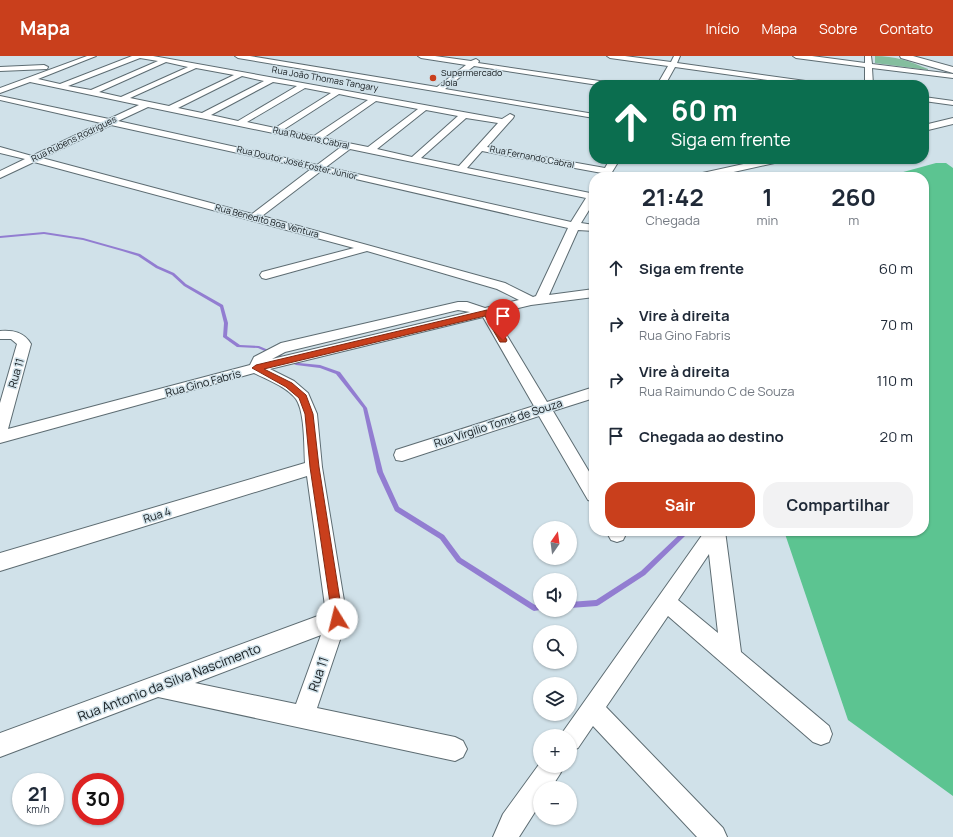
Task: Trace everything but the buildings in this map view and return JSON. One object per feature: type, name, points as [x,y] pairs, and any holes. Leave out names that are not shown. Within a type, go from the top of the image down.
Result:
[{"type":"street","points":[[0,69],[44,64],[75,56]]},
{"type":"street","points":[[0,91],[93,56]]},
{"type":"street","points":[[61,86],[138,56]]},
{"type":"street","name":"Rua João Thomas Tangary","points":[[142,56],[504,122]]},
{"type":"street","points":[[238,56],[589,115]]},
{"type":"street","points":[[274,62],[286,56]]},
{"type":"street","points":[[421,56],[589,81]]},
{"type":"street","points":[[438,90],[483,56]]},
{"type":"street","points":[[610,56],[783,80]]},
{"type":"street","points":[[663,80],[678,56]]},
{"type":"street","points":[[796,56],[953,76]]},
{"type":"street","points":[[868,56],[869,80]]},
{"type":"street","points":[[904,56],[953,70]]},
{"type":"street","points":[[219,70],[247,58]]},
{"type":"street","points":[[91,93],[166,60]]},
{"type":"street","points":[[918,60],[953,76]]},
{"type":"street","points":[[0,83],[44,64]]},
{"type":"street","points":[[122,99],[195,66]]},
{"type":"street","points":[[170,109],[241,74]]},
{"type":"street","name":"Rua Rubens Cabral","points":[[30,80],[589,195]]},
{"type":"street","points":[[203,116],[271,80]]},
{"type":"street","points":[[240,123],[303,86]]},
{"type":"street","points":[[391,102],[413,86]]},
{"type":"street","points":[[276,131],[336,92]]},
{"type":"street","name":"Rua Doutor José Foster Júnior","points":[[0,98],[574,226],[589,228]]},
{"type":"street","points":[[316,139],[374,99]]},
{"type":"street","points":[[929,100],[953,103]]},
{"type":"street","name":"Rua Rubens Rodrigues","points":[[0,175],[147,104]]},
{"type":"street","points":[[461,169],[521,104]]},
{"type":"street","points":[[370,150],[424,108]]},
{"type":"street","points":[[414,160],[464,115]]},
{"type":"street","points":[[929,127],[953,121]]},
{"type":"street","points":[[254,218],[348,146]]},
{"type":"street","name":"Rua Fernando Cabral","points":[[480,148],[596,172]]},
{"type":"street","name":"Rua Benedito Boa Ventura","points":[[0,150],[368,248],[501,286],[536,300]]},
{"type":"street","points":[[720,172],[756,164]]},
{"type":"street","points":[[536,300],[574,226],[589,202]]},
{"type":"street","points":[[266,275],[368,248]]},
{"type":"street","name":"Rua Gino Fabris","points":[[0,437],[260,364],[300,357],[536,300],[589,294]]},
{"type":"street","points":[[260,364],[281,348],[458,306],[467,306],[487,313],[589,487]]},
{"type":"street","name":"Rua 11","points":[[0,335],[14,336],[21,339],[24,344],[1,423]]},
{"type":"street","name":"Rua 11","points":[[260,364],[303,397],[309,414],[314,467],[337,619],[303,716]]},
{"type":"street","name":"Rua Virgilio Tomé de Souza","points":[[402,455],[589,394]]},
{"type":"street","name":"Rua 4","points":[[0,562],[314,467]]},
{"type":"street","points":[[577,730],[712,536]]},
{"type":"street","points":[[716,536],[731,658]]},
{"type":"street","points":[[666,602],[821,734]]},
{"type":"street","name":"Rua Antonio da Silva Nascimento","points":[[0,745],[337,619]]},
{"type":"street","points":[[158,686],[455,749]]},
{"type":"street","points":[[592,709],[714,837]]},
{"type":"street","points":[[506,837],[512,823],[547,773]]},
{"type":"green space","points":[[875,56],[902,60],[921,66],[928,70],[875,63]]},
{"type":"green space","points":[[936,163],[946,163],[953,168],[953,796],[848,720],[786,536],[929,536],[929,172],[903,172]]},
{"type":"waterway","points":[[0,237],[44,233],[83,239],[139,255],[157,267],[173,274],[185,285],[222,306],[226,323],[225,337],[239,346],[259,347],[298,364],[320,367],[338,373],[365,408],[380,472],[397,509],[442,537],[459,560],[533,607]]},
{"type":"waterway","points":[[577,604],[597,603],[643,573],[681,536]]},
{"type":"place","name":"Supermercado Joia","points":[[433,78]]},
{"type":"route","points":[[337,619],[314,467],[309,414],[303,397],[289,385],[256,368],[487,313],[503,340]]}]
